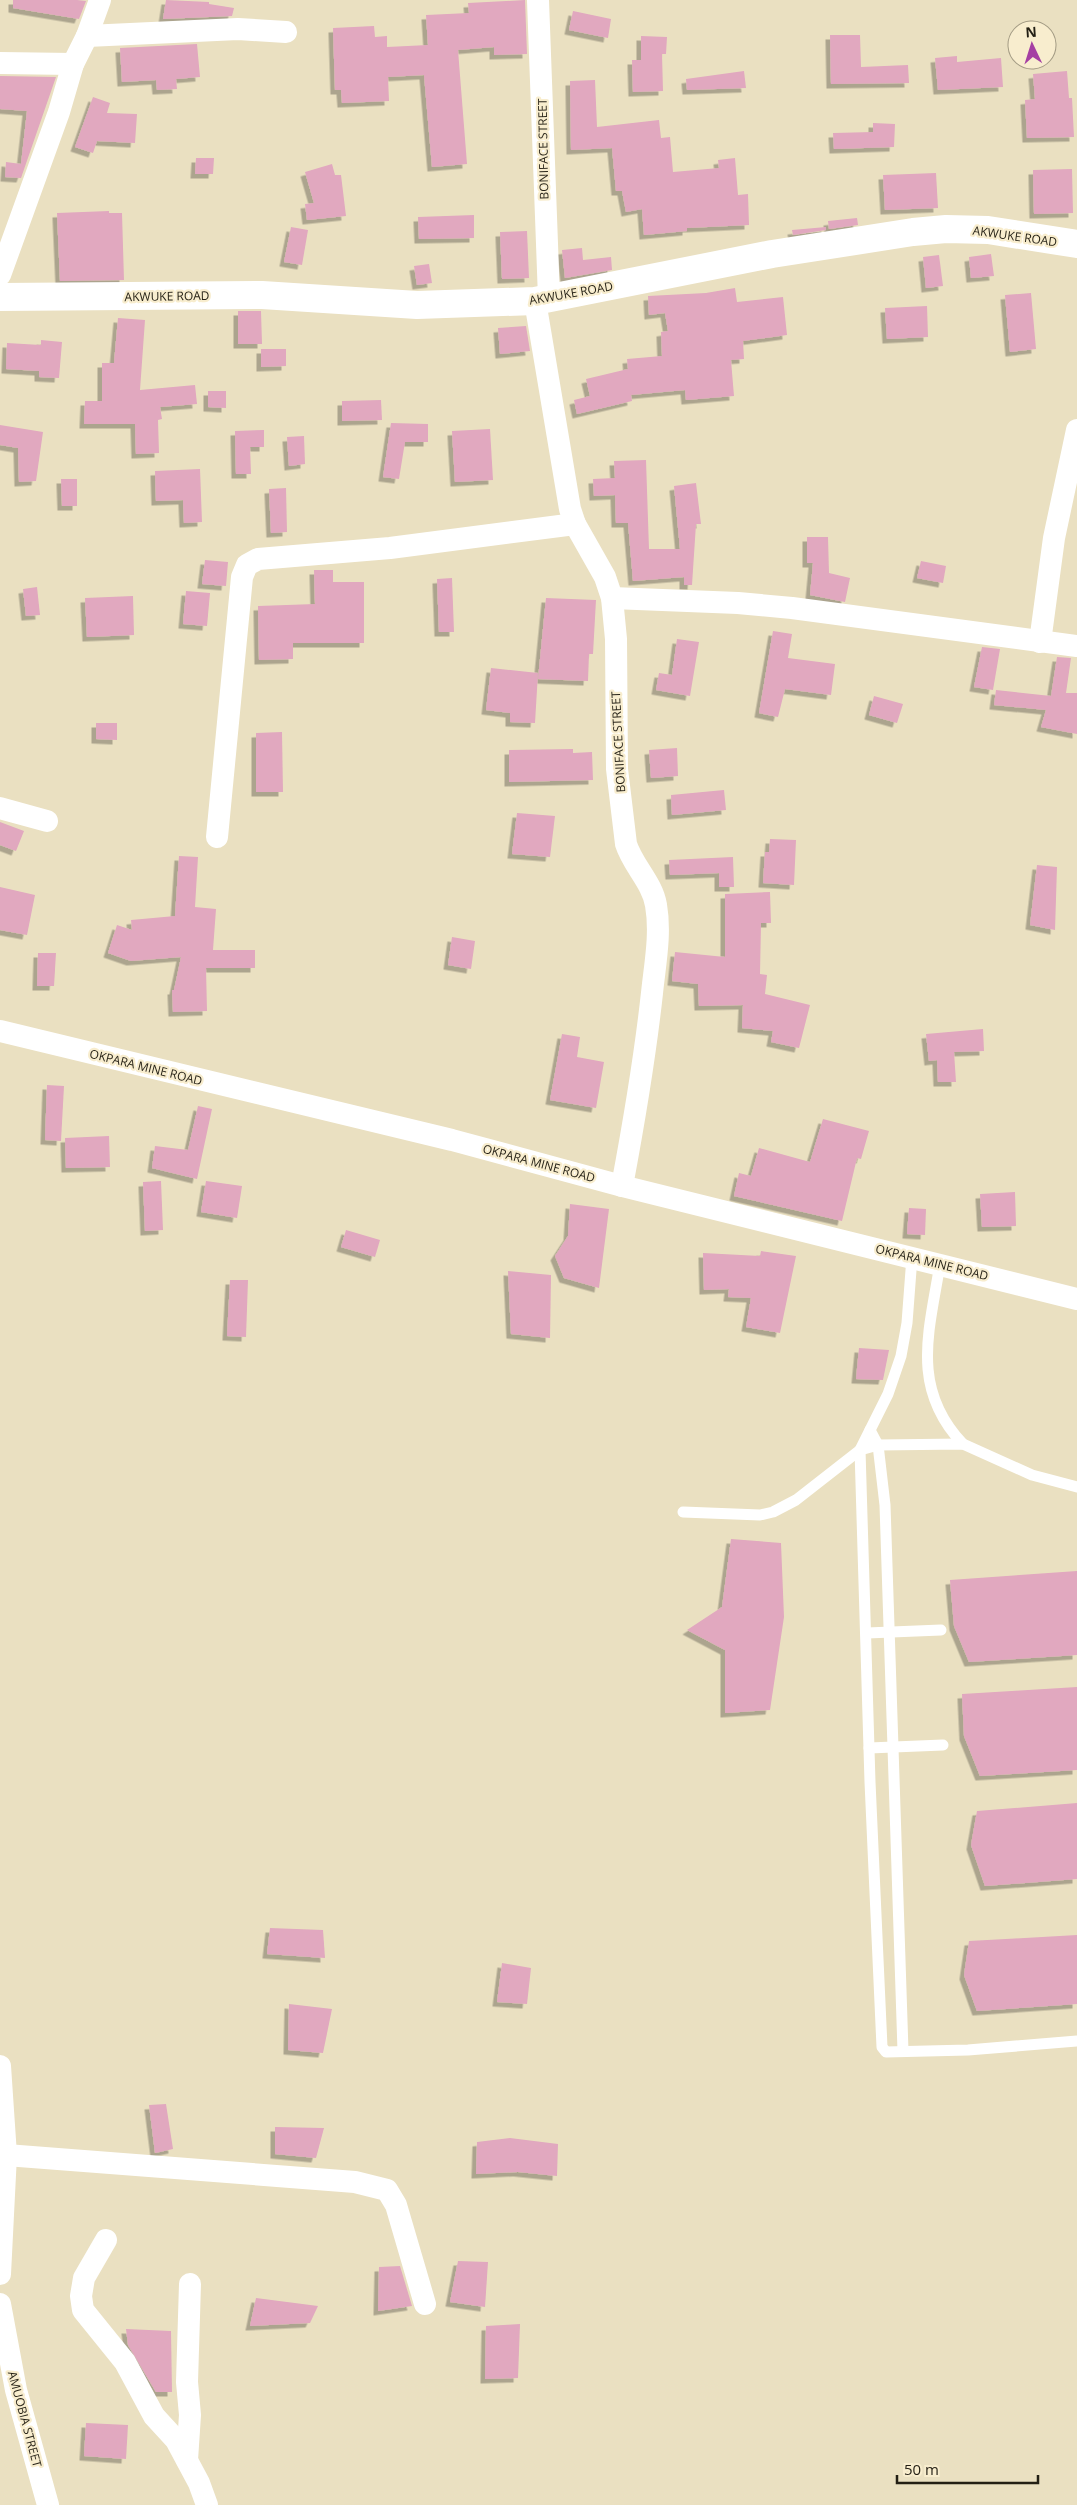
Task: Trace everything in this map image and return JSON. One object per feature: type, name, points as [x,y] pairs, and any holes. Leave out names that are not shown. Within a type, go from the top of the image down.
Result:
[{"type":"main road","name":"AKWUKE ROAD","points":[[0,297],[91,298],[239,294],[417,304],[542,300],[772,254],[913,232],[946,229],[988,230],[1077,244]]},
{"type":"street","points":[[0,275],[59,112],[73,64],[87,36],[100,0]]},
{"type":"street","name":"BONIFACE STREET","points":[[538,0],[542,300],[554,420],[575,524],[606,577],[612,598],[616,639],[617,769],[626,844],[629,854],[652,890],[658,921],[649,1019],[633,1130],[622,1186]]},
{"type":"street","points":[[87,36],[238,29],[286,32]]},
{"type":"street","points":[[0,63],[73,64]]},
{"type":"street","points":[[1040,642],[1054,538],[1077,430]]},
{"type":"street","points":[[217,837],[242,577],[247,565],[258,559],[390,548],[575,524]]},
{"type":"street","points":[[612,598],[738,603],[792,608],[1077,646]]},
{"type":"street","points":[[0,808],[47,822]]},
{"type":"street","name":"OKPARA MINE ROAD","points":[[0,1031],[452,1140],[622,1186],[1077,1299]]},
{"type":"street","points":[[0,2066],[6,2155],[0,2274]]},
{"type":"street","points":[[6,2155],[355,2182],[387,2190],[396,2205],[425,2304]]},
{"type":"street","points":[[106,2240],[84,2278],[80,2296],[82,2310],[125,2362],[154,2416],[176,2440],[207,2505]]},
{"type":"street","points":[[187,2460],[190,2415],[187,2382],[190,2284]]},
{"type":"street","name":"AMUOBIA STREET","points":[[0,2304],[16,2390],[48,2505]]},
{"type":"lane","points":[[912,1257],[907,1323],[901,1356],[888,1394],[860,1450],[869,1748],[882,2047],[886,2052],[968,2050],[1077,2041]]},
{"type":"lane","points":[[940,1264],[928,1338],[926,1364],[929,1383],[950,1430],[963,1444],[1032,1475],[1077,1487]]},
{"type":"lane","points":[[870,1430],[878,1445],[885,1505],[903,2051]]},
{"type":"lane","points":[[683,1512],[760,1515],[773,1512],[796,1500],[860,1450],[878,1445],[963,1444]]},
{"type":"lane","points":[[867,1633],[941,1630]]},
{"type":"lane","points":[[869,1748],[943,1745]]},
{"type":"lane","points":[[873,1846],[895,1844]]},
{"type":"lane","points":[[879,1974],[899,1974]]},
{"type":"building","points":[[13,0],[86,1],[79,19],[13,8]]},
{"type":"building","points":[[166,0],[209,2],[209,4],[234,8],[232,16],[163,19]]},
{"type":"building","points":[[525,0],[527,54],[494,55],[494,47],[458,50],[467,164],[432,167],[424,75],[388,77],[389,101],[342,103],[341,90],[335,90],[333,28],[374,26],[375,37],[387,36],[387,47],[428,45],[426,15],[469,13],[468,3]]},
{"type":"building","points":[[573,11],[611,19],[608,38],[569,30]]},
{"type":"building","points":[[830,35],[860,35],[861,67],[908,65],[909,83],[831,84]]},
{"type":"building","points":[[641,36],[667,37],[666,54],[662,54],[663,91],[633,92],[632,60],[641,60]]},
{"type":"building","points":[[197,44],[200,77],[176,79],[177,89],[157,90],[156,80],[122,82],[120,48]]},
{"type":"building","points":[[957,56],[957,62],[1001,58],[1003,87],[938,90],[935,58]]},
{"type":"building","points":[[744,71],[746,88],[687,90],[686,79]]},
{"type":"building","points":[[1067,71],[1069,98],[1072,98],[1074,137],[1027,138],[1025,100],[1035,99],[1033,74]]},
{"type":"building","points":[[0,76],[56,77],[21,178],[5,177],[6,162],[21,164],[27,111],[0,109]]},
{"type":"building","points":[[595,80],[597,127],[659,120],[661,138],[670,137],[673,172],[719,168],[718,160],[735,158],[738,195],[748,194],[749,225],[687,228],[687,231],[644,235],[642,209],[626,212],[622,191],[616,191],[612,148],[571,150],[570,81]]},
{"type":"building","points":[[93,97],[110,103],[107,113],[137,114],[135,143],[97,141],[93,153],[75,147]]},
{"type":"building","points":[[873,123],[895,124],[894,147],[834,149],[833,133],[873,132]]},
{"type":"building","points":[[196,158],[214,158],[213,174],[195,174]]},
{"type":"building","points":[[332,164],[335,175],[341,175],[346,216],[307,220],[305,204],[314,203],[305,172]]},
{"type":"building","points":[[1072,169],[1073,213],[1034,214],[1033,170]]},
{"type":"building","points":[[936,173],[938,208],[885,210],[883,175]]},
{"type":"building","points":[[109,211],[109,213],[122,213],[124,280],[60,281],[57,213]]},
{"type":"building","points":[[474,215],[474,238],[419,239],[418,217]]},
{"type":"building","points":[[857,218],[858,225],[829,229],[828,221]]},
{"type":"building","points":[[291,227],[308,230],[302,265],[284,262]]},
{"type":"building","points":[[826,227],[826,230],[793,235],[792,230]]},
{"type":"building","points":[[527,231],[529,278],[502,279],[500,232]]},
{"type":"building","points":[[582,248],[583,260],[611,257],[612,270],[565,278],[562,250]]},
{"type":"building","points":[[991,254],[994,276],[971,278],[969,257]]},
{"type":"building","points":[[939,255],[943,286],[926,288],[923,257]]},
{"type":"building","points":[[429,264],[432,283],[417,285],[414,266]]},
{"type":"building","points":[[735,288],[737,302],[783,297],[787,335],[743,341],[744,359],[731,360],[734,396],[686,400],[685,390],[631,395],[632,401],[577,414],[574,400],[590,396],[586,379],[628,369],[627,359],[662,356],[661,332],[668,331],[665,313],[649,315],[648,296],[706,293]]},
{"type":"building","points":[[1031,293],[1036,349],[1010,352],[1005,295]]},
{"type":"building","points":[[927,306],[928,337],[887,339],[885,308]]},
{"type":"building","points":[[238,311],[261,311],[262,344],[238,344]]},
{"type":"building","points":[[118,318],[145,320],[140,390],[195,385],[197,404],[160,407],[162,419],[158,420],[159,453],[136,454],[135,424],[84,424],[85,401],[102,401],[102,363],[114,363]]},
{"type":"building","points":[[526,326],[530,351],[500,354],[498,328]]},
{"type":"building","points":[[41,340],[62,342],[59,378],[39,377],[39,371],[6,369],[7,343],[41,345]]},
{"type":"building","points":[[261,349],[286,349],[286,366],[261,367]]},
{"type":"building","points":[[208,391],[226,391],[226,408],[208,407]]},
{"type":"building","points":[[381,400],[382,420],[342,421],[342,401]]},
{"type":"building","points":[[391,423],[428,424],[428,442],[405,442],[399,479],[383,477]]},
{"type":"building","points":[[0,425],[43,432],[36,481],[19,482],[18,448],[0,445]]},
{"type":"building","points":[[490,429],[493,480],[455,482],[452,431]]},
{"type":"building","points":[[264,430],[264,447],[250,447],[251,474],[236,474],[235,431]]},
{"type":"building","points":[[304,436],[305,464],[289,466],[287,437]]},
{"type":"building","points":[[646,460],[649,549],[680,549],[674,486],[696,483],[701,524],[696,524],[692,585],[684,585],[684,577],[633,581],[628,523],[616,523],[615,495],[594,496],[593,479],[615,478],[614,461]]},
{"type":"building","points":[[200,469],[202,522],[184,523],[183,500],[156,501],[155,471]]},
{"type":"building","points":[[61,479],[77,479],[77,506],[62,506]]},
{"type":"building","points":[[286,488],[287,532],[271,533],[269,489]]},
{"type":"building","points":[[807,537],[828,537],[829,573],[850,578],[845,602],[810,595],[813,563],[807,563]]},
{"type":"building","points":[[205,560],[228,562],[226,586],[202,584]]},
{"type":"building","points":[[921,561],[946,566],[943,583],[917,578]]},
{"type":"building","points":[[314,570],[333,570],[333,582],[364,582],[364,643],[293,643],[293,659],[259,660],[258,606],[315,604]]},
{"type":"building","points":[[452,578],[454,632],[439,632],[437,579]]},
{"type":"building","points":[[37,587],[40,615],[26,616],[23,589]]},
{"type":"building","points":[[186,591],[210,593],[207,626],[183,624]]},
{"type":"building","points":[[133,596],[134,635],[87,637],[85,598]]},
{"type":"building","points":[[546,598],[596,600],[593,654],[589,654],[588,681],[538,679]]},
{"type":"building","points":[[773,631],[792,634],[788,658],[835,664],[831,695],[785,689],[778,717],[759,713]]},
{"type":"building","points":[[677,639],[699,642],[690,696],[656,690],[659,673],[672,675]]},
{"type":"building","points":[[982,647],[1000,649],[993,690],[974,687]]},
{"type":"building","points":[[1057,657],[1071,658],[1066,693],[1077,693],[1077,734],[1041,727],[1046,710],[994,705],[996,690],[1051,696]]},
{"type":"building","points":[[491,668],[538,673],[535,723],[510,722],[510,713],[486,710]]},
{"type":"building","points":[[874,696],[903,704],[897,723],[869,715]]},
{"type":"building","points":[[96,723],[117,723],[117,740],[96,739]]},
{"type":"building","points":[[282,732],[283,792],[256,792],[256,733]]},
{"type":"building","points":[[677,748],[678,776],[651,778],[649,750]]},
{"type":"building","points":[[573,749],[573,753],[592,752],[593,780],[509,782],[509,750]]},
{"type":"building","points":[[724,790],[726,810],[672,815],[671,795]]},
{"type":"building","points":[[517,813],[555,816],[550,857],[512,854]]},
{"type":"building","points":[[0,822],[24,831],[16,851],[0,845]]},
{"type":"building","points":[[770,839],[796,840],[794,885],[763,883],[765,852],[769,852]]},
{"type":"building","points":[[179,856],[198,857],[195,907],[216,909],[213,950],[255,950],[255,968],[206,968],[207,1011],[173,1012],[172,990],[174,990],[181,957],[131,961],[108,953],[117,925],[132,930],[131,920],[175,916]]},
{"type":"building","points":[[733,857],[734,887],[719,887],[719,873],[670,875],[669,860]]},
{"type":"building","points":[[1037,865],[1057,867],[1055,930],[1030,925]]},
{"type":"building","points":[[0,887],[35,895],[27,935],[0,930]]},
{"type":"building","points":[[770,892],[771,923],[761,923],[760,974],[767,975],[765,994],[810,1005],[799,1048],[771,1042],[773,1031],[742,1028],[743,1005],[699,1006],[698,984],[672,981],[675,952],[725,957],[725,894]]},
{"type":"building","points":[[452,937],[475,941],[471,969],[448,965]]},
{"type":"building","points":[[38,953],[56,953],[54,986],[37,986]]},
{"type":"building","points":[[983,1029],[984,1051],[954,1052],[956,1082],[938,1082],[937,1060],[929,1061],[926,1034]]},
{"type":"building","points":[[562,1034],[580,1037],[577,1057],[604,1062],[596,1108],[550,1100]]},
{"type":"building","points":[[47,1085],[64,1086],[61,1141],[45,1140]]},
{"type":"building","points":[[198,1106],[212,1109],[197,1179],[152,1168],[155,1146],[188,1150]]},
{"type":"building","points":[[823,1119],[869,1131],[861,1159],[857,1158],[842,1221],[734,1196],[739,1173],[751,1176],[759,1148],[810,1162]]},
{"type":"building","points":[[109,1136],[110,1167],[66,1168],[65,1138]]},
{"type":"building","points":[[161,1181],[163,1230],[145,1231],[143,1182]]},
{"type":"building","points":[[206,1181],[242,1186],[237,1218],[201,1212]]},
{"type":"building","points":[[1015,1192],[1016,1226],[982,1227],[980,1194]]},
{"type":"building","points":[[570,1204],[609,1209],[599,1288],[564,1278],[555,1256],[568,1236]]},
{"type":"building","points":[[909,1208],[926,1209],[925,1235],[907,1234]]},
{"type":"building","points":[[346,1230],[380,1240],[375,1257],[341,1247]]},
{"type":"building","points":[[761,1251],[796,1256],[780,1333],[746,1327],[751,1298],[728,1297],[729,1289],[704,1290],[703,1253],[760,1256]]},
{"type":"building","points":[[508,1271],[551,1275],[550,1338],[511,1334]]},
{"type":"building","points":[[230,1280],[248,1280],[246,1337],[227,1336]]},
{"type":"building","points":[[859,1348],[889,1350],[883,1380],[856,1379]]},
{"type":"building","points":[[731,1539],[781,1543],[784,1617],[770,1710],[725,1713],[725,1650],[687,1630],[722,1607]]},
{"type":"building","points":[[1077,1571],[1077,1655],[969,1662],[954,1626],[950,1580]]},
{"type":"building","points":[[1077,1687],[1077,1770],[980,1776],[964,1736],[962,1694]]},
{"type":"building","points":[[1077,1803],[1077,1879],[985,1886],[971,1845],[977,1811]]},
{"type":"building","points":[[270,1928],[323,1930],[325,1958],[267,1954]]},
{"type":"building","points":[[1077,1935],[1077,2004],[977,2011],[964,1975],[969,1941]]},
{"type":"building","points":[[502,1963],[531,1968],[527,2004],[497,2002]]},
{"type":"building","points":[[289,2004],[332,2009],[323,2053],[288,2050]]},
{"type":"building","points":[[166,2104],[173,2149],[155,2153],[149,2105]]},
{"type":"building","points":[[275,2127],[324,2128],[316,2158],[275,2154]]},
{"type":"building","points":[[510,2138],[558,2144],[557,2176],[518,2172],[476,2174],[477,2142]]},
{"type":"building","points":[[458,2261],[488,2262],[485,2307],[450,2302]]},
{"type":"building","points":[[400,2266],[412,2306],[378,2311],[379,2267]]},
{"type":"building","points":[[256,2298],[318,2306],[310,2323],[250,2326]]},
{"type":"building","points":[[520,2324],[518,2378],[485,2379],[486,2326]]},
{"type":"building","points":[[126,2329],[171,2331],[172,2392],[156,2392],[128,2345]]},
{"type":"building","points":[[86,2423],[128,2425],[126,2459],[84,2456]]}]
